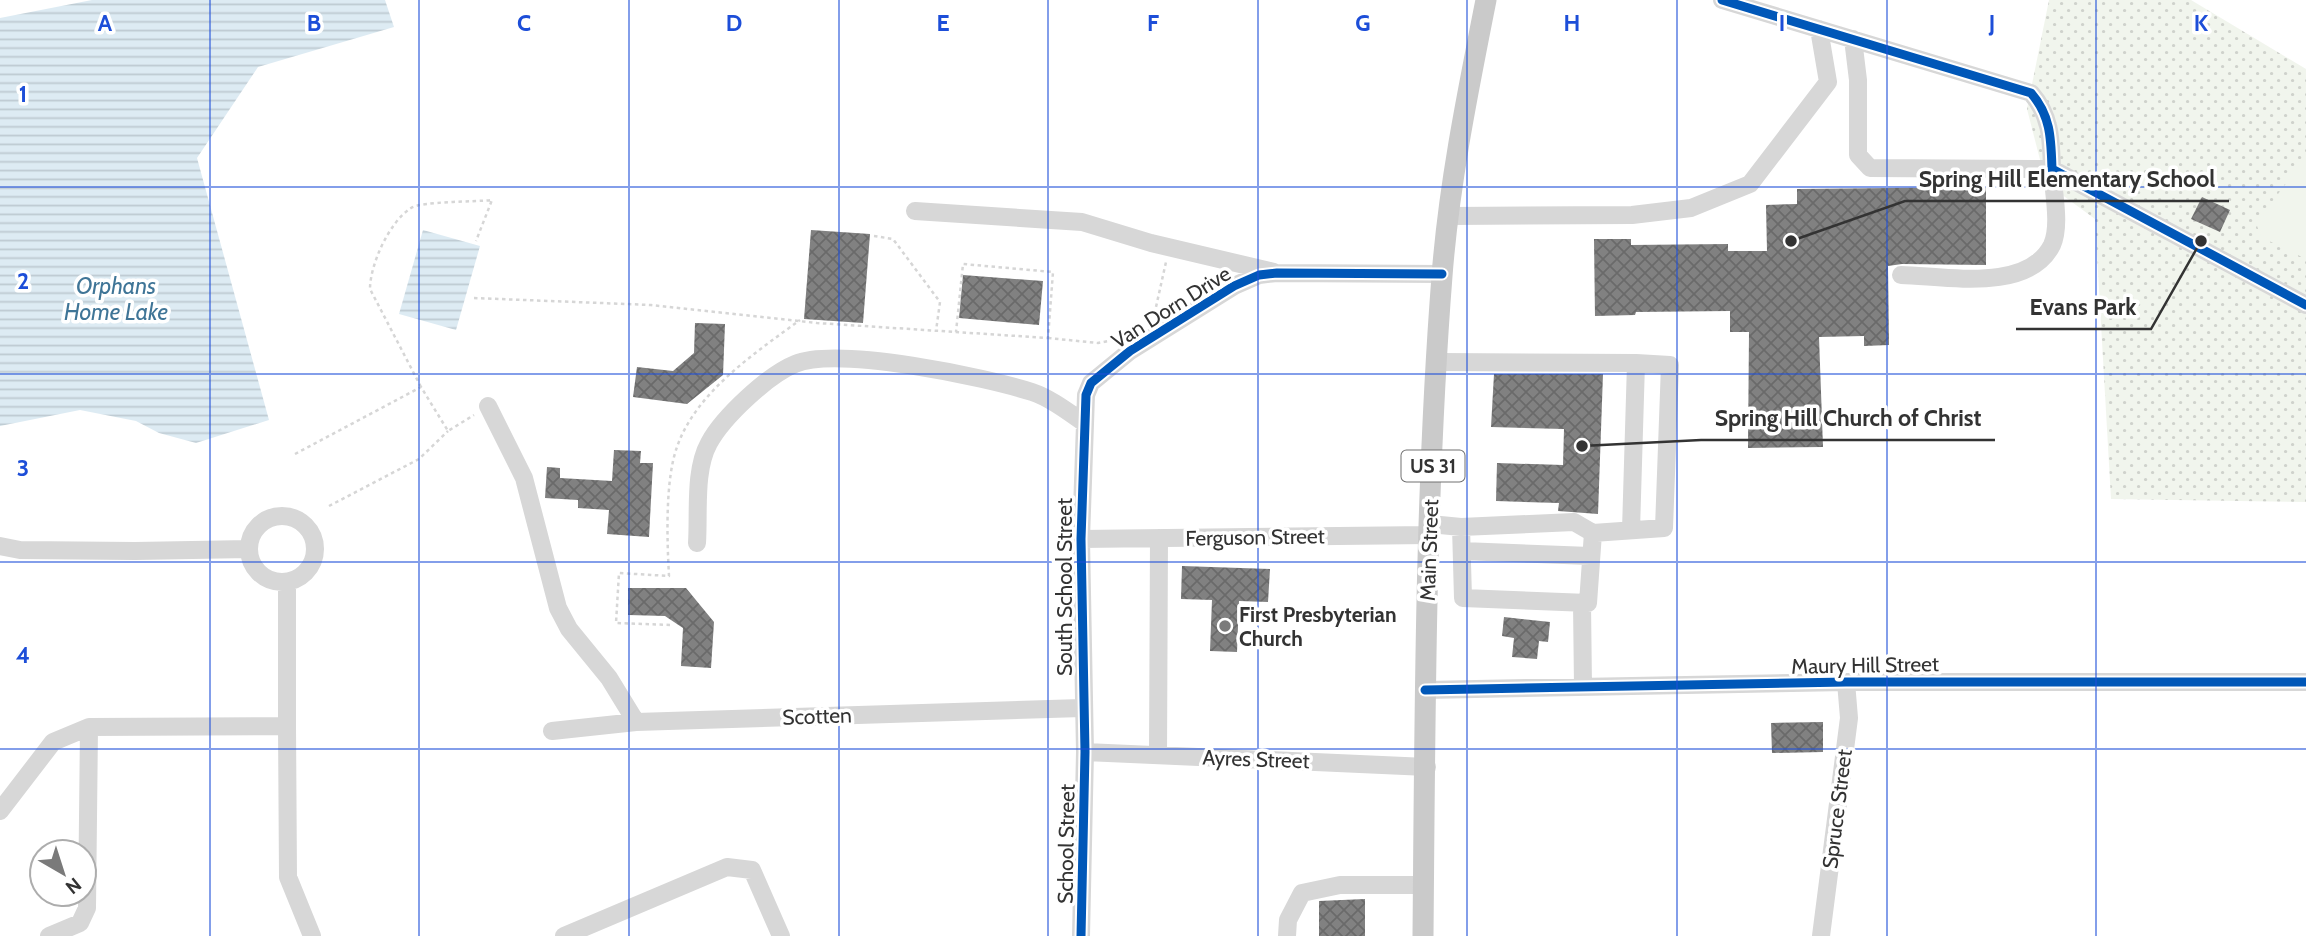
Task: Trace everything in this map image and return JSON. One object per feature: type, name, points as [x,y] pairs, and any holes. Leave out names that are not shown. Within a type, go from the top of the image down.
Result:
[{"type":"main road","name":"Main Street","points":[[1423,936],[1429,530],[1442,274],[1464,111],[1486,0]]},
{"type":"street","points":[[1722,0],[2031,93],[2043,107],[2050,128],[2055,216],[2052,244],[2036,263],[2003,279],[1901,275]]},
{"type":"street","points":[[1450,216],[1632,215],[1691,208],[1750,184],[1828,82],[1819,29]]},
{"type":"street","points":[[1853,39],[1858,80],[1858,155],[1870,168],[2052,169],[2306,305]]},
{"type":"street","points":[[915,211],[1082,222],[1151,243],[1278,272]]},
{"type":"street","name":"Van Dorn Drive","points":[[1083,422],[1086,395],[1091,383],[1106,369],[1234,286],[1259,275],[1278,272],[1442,274]]},
{"type":"street","points":[[697,543],[701,467],[709,443],[762,385],[796,363],[844,359],[939,369],[1035,393],[1083,422]]},
{"type":"street","points":[[1437,362],[1670,365],[1664,528],[1592,533],[1588,603],[1463,598],[1461,527]]},
{"type":"street","points":[[1630,530],[1636,363]]},
{"type":"street","points":[[488,407],[524,478],[558,608],[569,629],[609,678],[636,722]]},
{"type":"street","name":"South School Street","points":[[1083,422],[1080,539],[1085,752]]},
{"type":"street","points":[[275,516],[286,516],[307,526],[316,546],[315,557],[303,575],[287,582],[263,577],[250,560],[248,549],[256,528],[275,516]]},
{"type":"street","name":"Ferguson Street","points":[[1080,539],[1429,530],[1574,522],[1592,533]]},
{"type":"street","points":[[1158,755],[1159,538]]},
{"type":"street","points":[[0,546],[20,550],[248,549]]},
{"type":"street","points":[[1462,551],[1590,556]]},
{"type":"street","points":[[287,582],[288,877],[312,936]]},
{"type":"street","points":[[1582,603],[1583,687]]},
{"type":"street","name":"Maury Hill Street","points":[[1425,690],[1846,682],[2306,682]]},
{"type":"street","name":"Spruce Street","points":[[1821,936],[1849,718],[1846,682]]},
{"type":"street","name":"Scotten","points":[[552,731],[636,722],[1083,708]]},
{"type":"street","points":[[0,811],[53,741],[89,727],[287,726]]},
{"type":"street","points":[[49,936],[80,923],[87,908],[89,727]]},
{"type":"street","name":"Ayres Street","points":[[1085,752],[1427,767]]},
{"type":"street","name":"School Street","points":[[1081,936],[1085,752]]},
{"type":"street","points":[[564,936],[727,867],[752,870],[781,936]]},
{"type":"street","points":[[1287,936],[1288,920],[1302,893],[1339,885],[1424,885]]},
{"type":"path","points":[[449,431],[421,387],[370,289],[370,275],[380,249],[398,221],[411,208],[426,203],[492,200],[476,242]]},
{"type":"path","points":[[874,236],[893,239],[940,302],[936,331]]},
{"type":"path","points":[[1145,324],[1156,307],[1167,258]]},
{"type":"path","points":[[956,332],[963,264],[1053,272],[1048,338]]},
{"type":"path","points":[[474,298],[651,305],[817,323],[1098,343],[1118,339]]},
{"type":"path","points":[[295,454],[421,387]]},
{"type":"path","points":[[329,506],[419,459],[449,431],[488,407]]},
{"type":"shaded area","points":[[2049,0],[2191,0],[2306,69],[2306,502],[2111,499],[2095,219],[2046,183],[2027,109]]},
{"type":"shaded area","points":[[2306,157],[2306,259],[2261,237],[2256,223]]},
{"type":"water","name":"Orphans Home Lake","points":[[92,0],[385,0],[394,27],[258,67],[197,158],[269,420],[196,443],[159,433],[136,421],[80,410],[0,426],[0,18]]},
{"type":"water","points":[[423,230],[480,246],[456,330],[399,314]]},
{"type":"building","points":[[1986,187],[1986,265],[1888,266],[1889,345],[1864,346],[1864,336],[1819,337],[1823,447],[1748,448],[1749,332],[1730,332],[1730,311],[1636,312],[1635,315],[1595,316],[1594,239],[1631,239],[1631,245],[1728,244],[1728,251],[1767,251],[1766,205],[1797,204],[1797,189]]},
{"type":"building","points":[[2202,197],[2230,210],[2220,232],[2191,219]]},
{"type":"building","points":[[811,230],[870,234],[863,323],[804,319]]},
{"type":"building","points":[[963,275],[1043,281],[1039,325],[959,318]]},
{"type":"building","points":[[695,323],[725,324],[723,375],[687,404],[633,397],[637,367],[673,371],[694,353]]},
{"type":"building","points":[[1494,374],[1603,374],[1598,514],[1558,511],[1559,503],[1496,501],[1497,463],[1563,465],[1564,429],[1491,427]]},
{"type":"building","points":[[614,450],[641,451],[640,463],[653,463],[649,537],[607,534],[609,510],[578,508],[578,500],[545,498],[547,467],[560,468],[560,478],[612,481]]},
{"type":"building","name":"First Presbyterian Church","points":[[1182,566],[1270,569],[1268,602],[1239,601],[1237,652],[1210,651],[1212,600],[1181,599]]},
{"type":"building","points":[[628,588],[686,588],[714,622],[711,668],[681,666],[683,628],[665,616],[628,615]]},
{"type":"building","points":[[1504,617],[1550,622],[1548,642],[1539,641],[1537,659],[1512,657],[1514,638],[1502,636]]},
{"type":"building","points":[[1823,722],[1823,752],[1772,753],[1771,723]]},
{"type":"building","points":[[1365,899],[1365,936],[1319,936],[1319,901]]},
{"type":"cycle path","points":[[1722,0],[2031,93],[2046,119],[2052,169],[2306,305]]},
{"type":"cycle path","points":[[1081,936],[1085,752],[1081,539],[1086,395],[1091,383],[1130,351],[1234,286],[1259,275],[1442,274]]},
{"type":"cycle path","points":[[1425,690],[1846,682],[2306,682]]},
{"type":"place","name":"Spring Hill Elementary School","points":[[1791,241]]},
{"type":"place","name":"Evans Park","points":[[2201,241]]},
{"type":"place","name":"Spring Hill Church of Christ","points":[[1582,446]]},
{"type":"place","name":"First Presbyterian Church","points":[[1225,626]]}]
